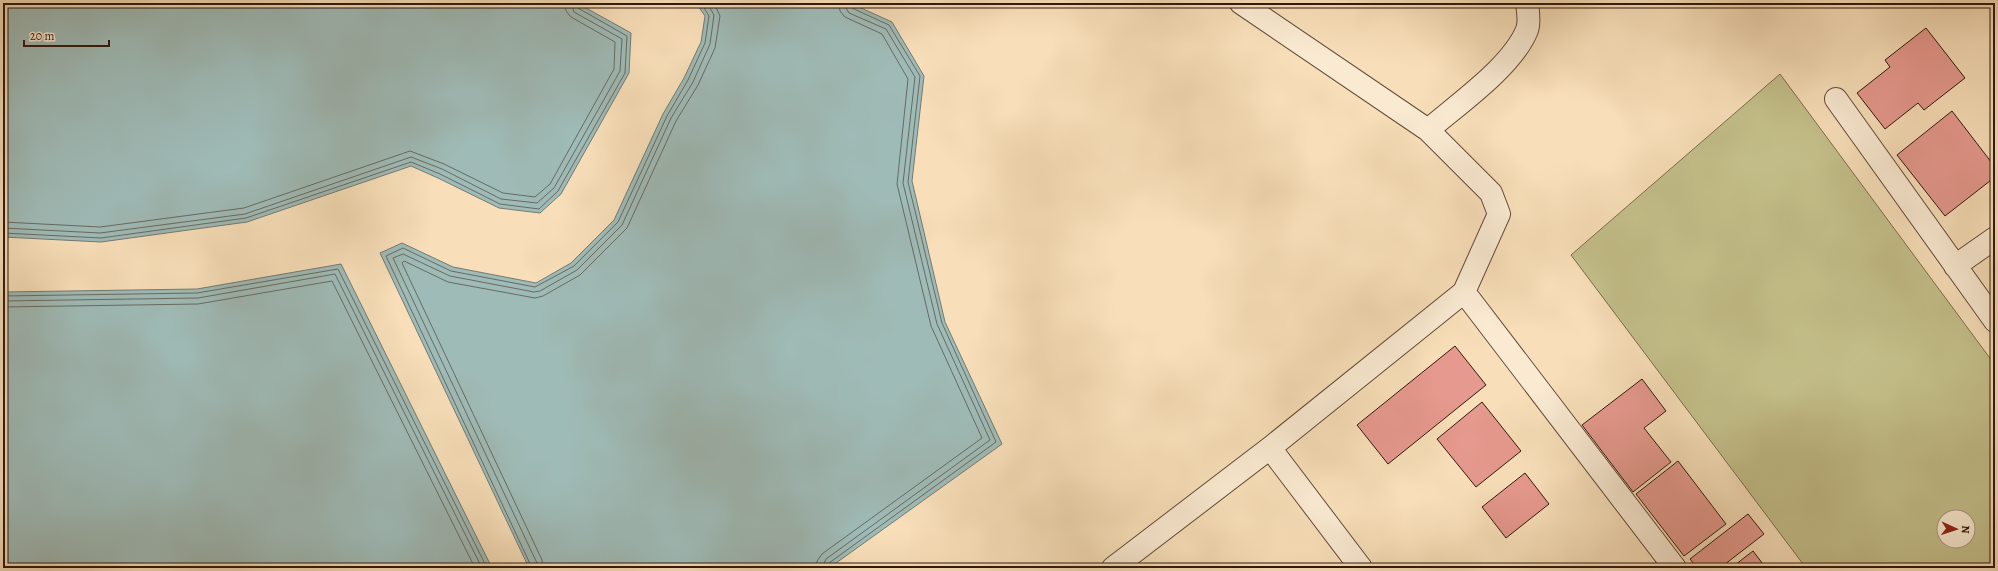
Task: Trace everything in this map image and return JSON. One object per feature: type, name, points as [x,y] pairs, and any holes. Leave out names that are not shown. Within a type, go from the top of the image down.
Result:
[{"type":"street","points":[[1112,568],[1270,448],[1464,292],[1499,214],[1491,193],[1428,130],[1241,3]]},
{"type":"street","points":[[1428,130],[1486,81],[1514,53],[1527,29],[1529,13],[1527,3]]},
{"type":"street","points":[[1836,99],[1995,321]]},
{"type":"street","points":[[1955,266],[1995,238]]},
{"type":"street","points":[[1464,292],[1675,568]]},
{"type":"street","points":[[1270,448],[1361,568]]},
{"type":"shaded area","points":[[1780,74],[1995,365],[1995,568],[1806,568],[1571,255]]},
{"type":"water","points":[[3,3],[577,3],[631,33],[629,73],[561,194],[540,213],[499,208],[411,166],[247,222],[101,242],[3,237]]},
{"type":"water","points":[[696,3],[850,3],[892,22],[924,76],[912,181],[945,322],[1002,444],[829,568],[529,568],[380,253],[402,243],[453,267],[536,283],[571,263],[614,220],[663,114],[684,78],[701,42],[705,16]]},
{"type":"water","points":[[341,264],[492,568],[3,568],[3,292],[197,289]]},
{"type":"building","points":[[1926,28],[1965,78],[1924,110],[1918,103],[1885,129],[1857,93],[1890,67],[1885,60]]},
{"type":"building","points":[[1952,111],[1995,167],[1995,177],[1945,216],[1897,155]]},
{"type":"building","points":[[1455,346],[1486,385],[1388,464],[1357,425]]},
{"type":"building","points":[[1642,379],[1666,411],[1644,428],[1671,462],[1633,492],[1582,425]]},
{"type":"building","points":[[1482,402],[1521,451],[1476,487],[1437,439]]},
{"type":"building","points":[[1678,461],[1726,524],[1684,556],[1636,494]]},
{"type":"building","points":[[1525,473],[1549,504],[1506,538],[1482,507]]},
{"type":"building","points":[[1748,514],[1764,534],[1720,568],[1697,568],[1690,559]]},
{"type":"building","points":[[1753,551],[1766,568],[1731,568]]}]
